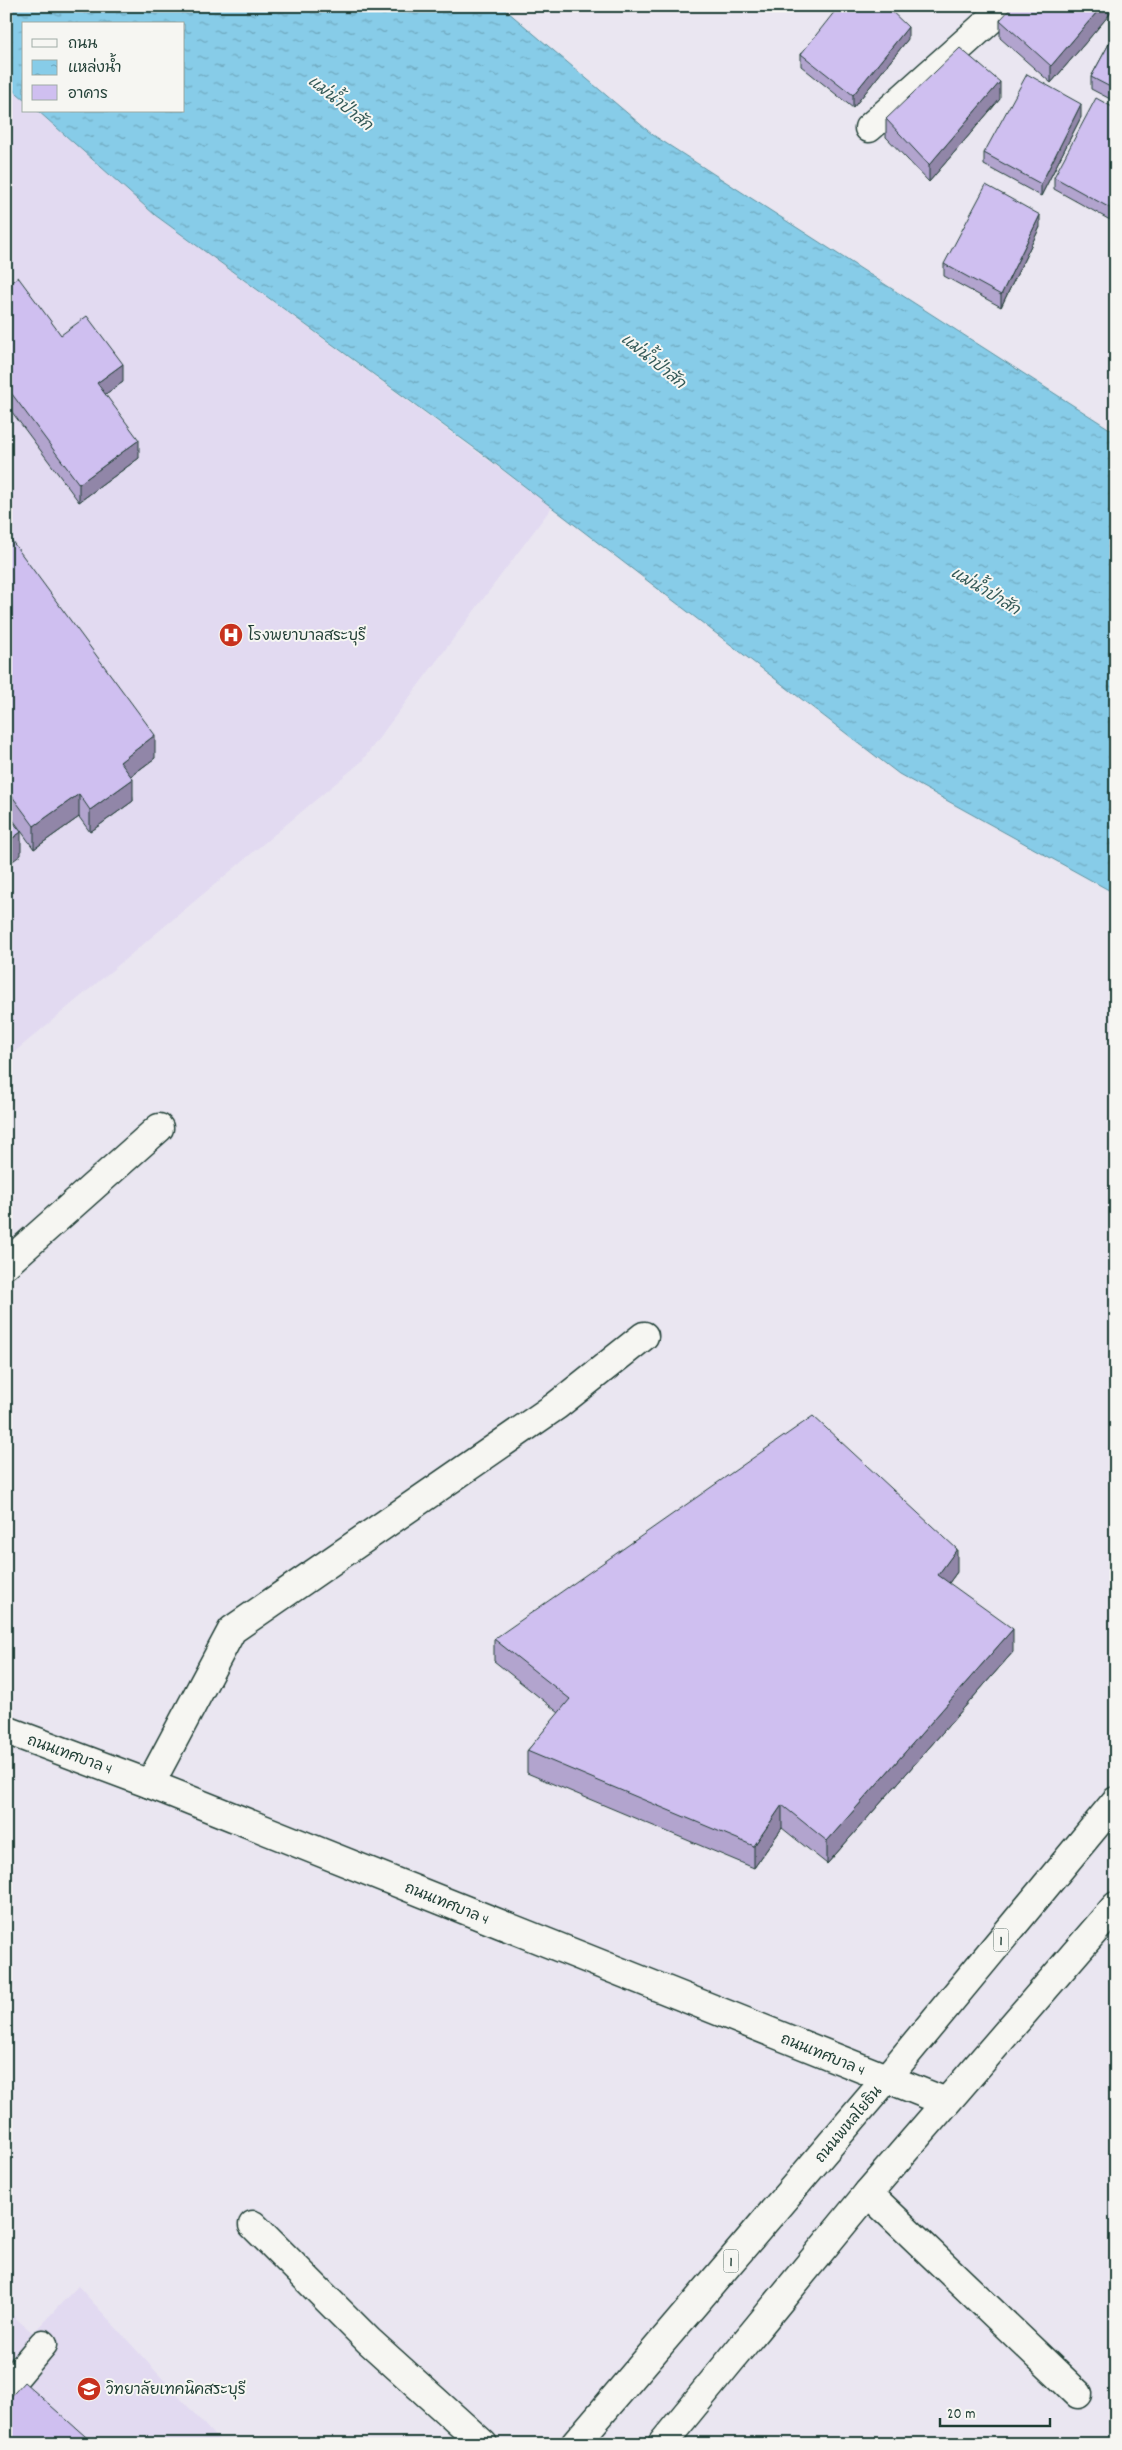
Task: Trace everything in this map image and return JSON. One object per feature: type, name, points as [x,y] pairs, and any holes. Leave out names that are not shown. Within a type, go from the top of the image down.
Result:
[{"type":"street","points":[[869,128],[1006,6]]},
{"type":"street","points":[[6,1264],[159,1128]]},
{"type":"street","points":[[150,1784],[232,1630],[556,1406],[644,1336]]},
{"type":"street","name":"ถนนเทศบาล 4","points":[[6,1730],[150,1784],[946,2102]]},
{"type":"street","name":"ถนนพหลโยธิน","points":[[575,2444],[886,2079],[1116,1801]]},
{"type":"street","points":[[662,2444],[868,2193],[1116,1906]]},
{"type":"street","points":[[868,2193],[1078,2394]]},
{"type":"street","points":[[253,2225],[369,2341],[483,2444]]},
{"type":"street","points":[[6,2388],[43,2344]]},
{"type":"shaded area","name":"โรงพยาบาลสระบุรี","points":[[6,84],[22,97],[22,112],[39,112],[155,215],[552,507],[361,762],[6,1059]]},
{"type":"shaded area","name":"วิทยาลัยเทคนิคสระบุรี","points":[[78,2286],[222,2444],[6,2444],[6,2310],[33,2333]]},
{"type":"water","name":"แม่น้ำป่าสัก","points":[[6,6],[501,6],[653,135],[1116,433],[1116,894],[899,774],[480,452],[155,215],[39,112],[185,112],[185,22],[22,22],[22,97],[6,84]]},
{"type":"building","points":[[839,6],[886,6],[908,27],[853,95],[801,54]]},
{"type":"building","points":[[1013,6],[1102,6],[1051,66],[1000,20]]},
{"type":"building","points":[[1116,31],[1116,90],[1091,77]]},
{"type":"building","points":[[960,48],[1000,82],[929,165],[886,119]]},
{"type":"building","points":[[1027,74],[1081,104],[1041,184],[984,153]]},
{"type":"building","points":[[1096,98],[1116,109],[1116,197],[1110,208],[1054,177]]},
{"type":"building","points":[[986,185],[1040,215],[1001,295],[944,264]]},
{"type":"building","points":[[1116,233],[1116,245],[1111,242]]},
{"type":"building","points":[[18,277],[61,335],[87,316],[123,364],[97,383],[139,440],[79,484],[6,386],[6,286]]},
{"type":"building","points":[[6,533],[155,735],[120,762],[133,779],[90,810],[79,794],[34,826],[6,788]]},
{"type":"building","points":[[6,813],[21,832],[6,843]]},
{"type":"building","points":[[813,1416],[957,1549],[938,1575],[1013,1629],[827,1841],[782,1805],[754,1846],[527,1751],[570,1699],[494,1639]]},
{"type":"building","points":[[24,2382],[94,2444],[6,2444],[6,2402]]},
{"type":"place","name":"โรงพยาบาลสระบุรี","points":[[231,635]]},
{"type":"place","name":"วิทยาลัยเทคนิคสระบุรี","points":[[89,2389]]}]
